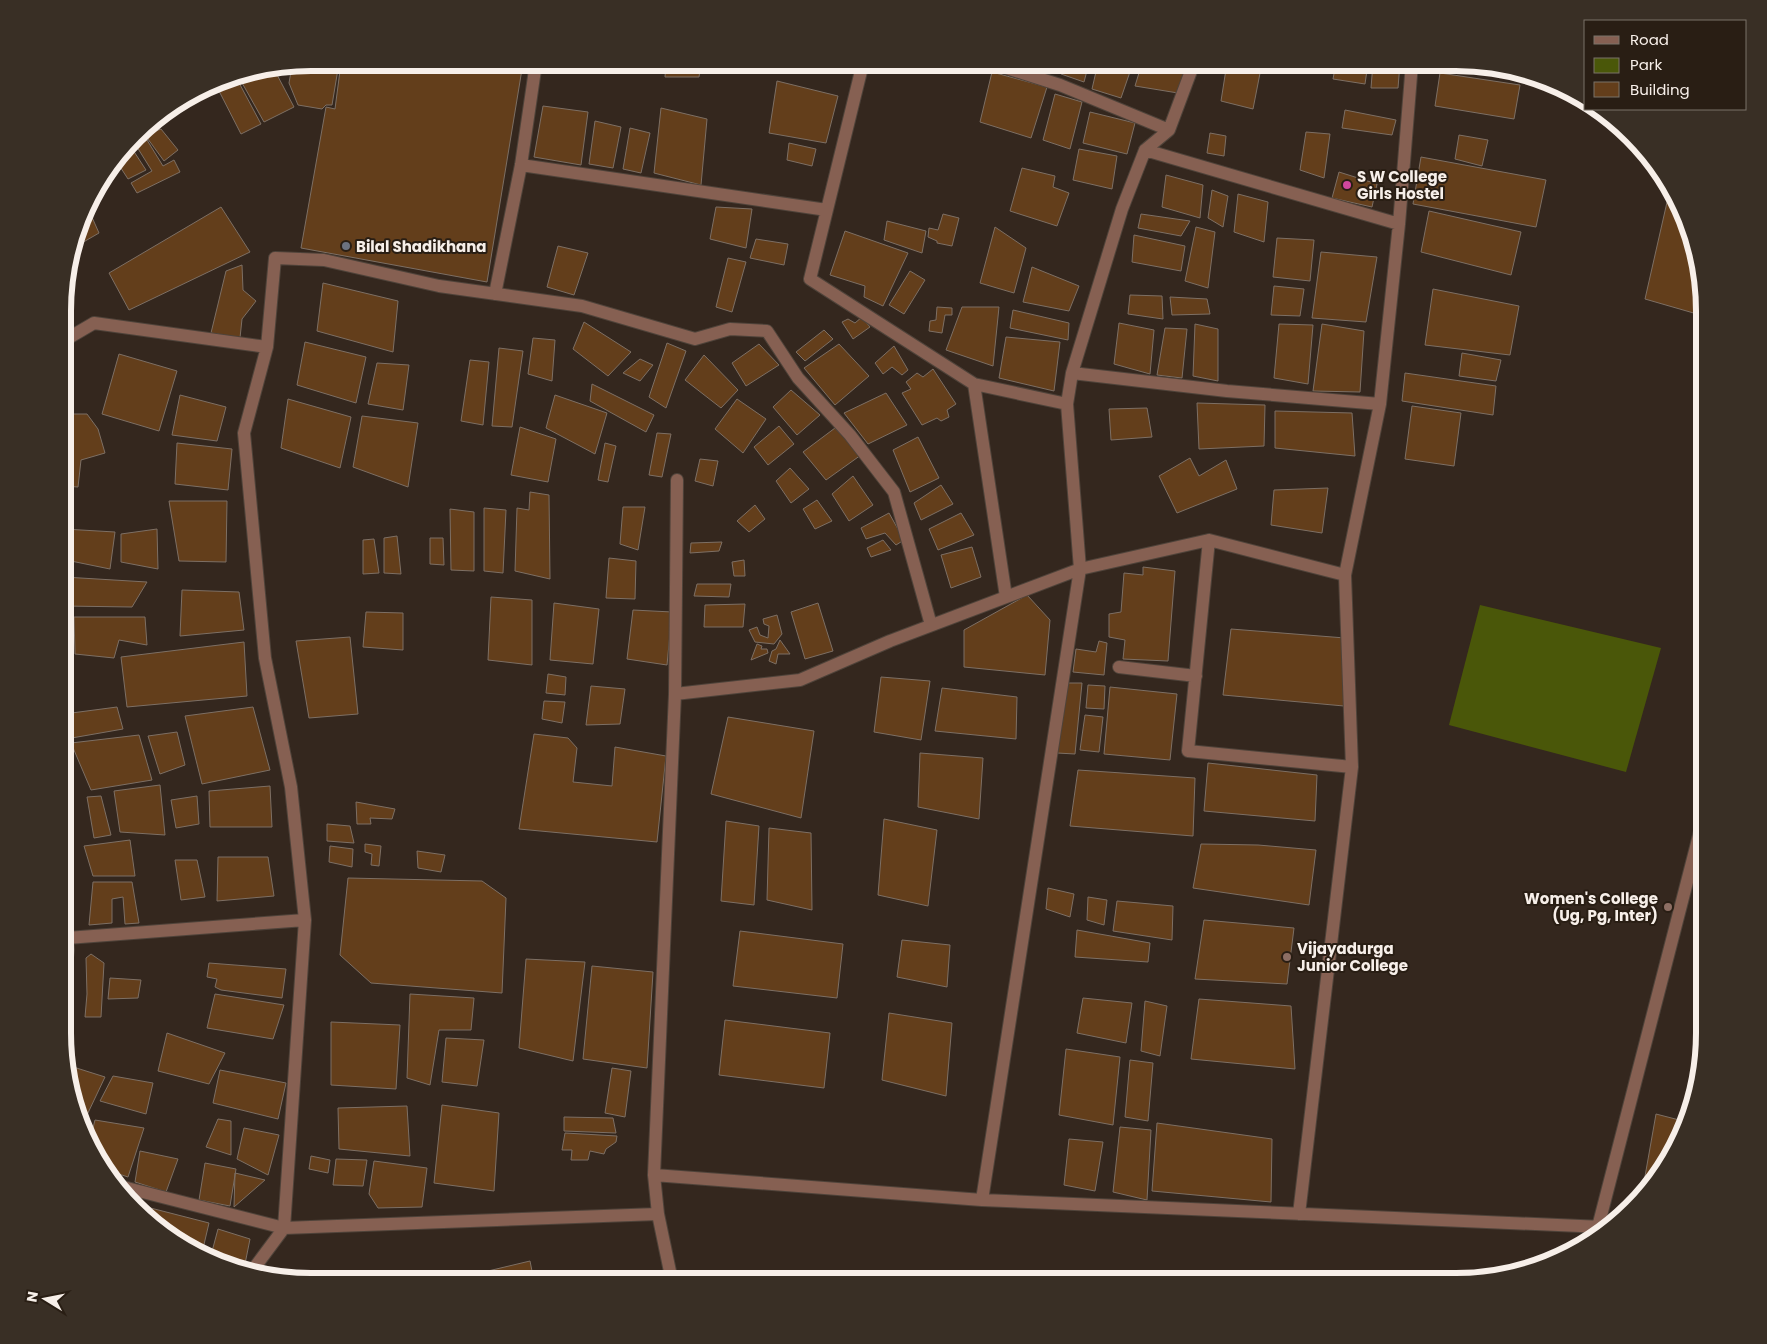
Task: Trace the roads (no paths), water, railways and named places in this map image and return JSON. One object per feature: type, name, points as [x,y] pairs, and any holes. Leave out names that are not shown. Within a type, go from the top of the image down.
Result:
[{"type":"street","points":[[495,294],[521,165],[535,71]]},
{"type":"street","points":[[861,71],[810,279],[974,384],[1067,404]]},
{"type":"street","points":[[1016,71],[1060,85],[1169,130]]},
{"type":"street","points":[[982,1200],[1080,569],[1067,404],[1072,373],[1122,209],[1146,150],[1169,130],[1191,71]]},
{"type":"street","points":[[1299,1214],[1352,767],[1345,575],[1380,404],[1399,224],[1411,71]]},
{"type":"street","points":[[1146,150],[1399,224]]},
{"type":"street","points":[[521,165],[826,210]]},
{"type":"street","points":[[256,1266],[284,1228],[305,920],[292,786],[265,658],[244,433],[267,347],[275,258],[324,260],[439,286],[582,306],[694,339],[730,329],[767,331],[798,378],[850,435],[894,492],[931,625]]},
{"type":"street","points":[[71,336],[94,324],[267,347]]},
{"type":"street","points":[[1072,373],[1227,391],[1380,404]]},
{"type":"street","points":[[974,384],[1006,597]]},
{"type":"street","points":[[670,1273],[658,1214],[654,1175],[675,694],[677,480]]},
{"type":"street","points":[[675,694],[800,680],[890,641],[1080,569],[1209,540],[1345,575]]},
{"type":"street","points":[[1209,540],[1188,751],[1352,767]]},
{"type":"street","points":[[1120,667],[1196,676]]},
{"type":"street","points":[[1601,1224],[1696,848]]},
{"type":"street","points":[[71,938],[305,920]]},
{"type":"street","points":[[654,1175],[982,1200],[1596,1227]]},
{"type":"street","points":[[129,1189],[284,1228],[658,1214]]},
{"type":"place","name":"S W College Girls Hostel","points":[[1347,185]]},
{"type":"place","name":"Bilal Shadikhana","points":[[346,246]]},
{"type":"place","name":"Women's College (Ug, Pg, Inter)","points":[[1668,907]]},
{"type":"place","name":"Vijayadurga Junior College","points":[[1287,957]]}]
